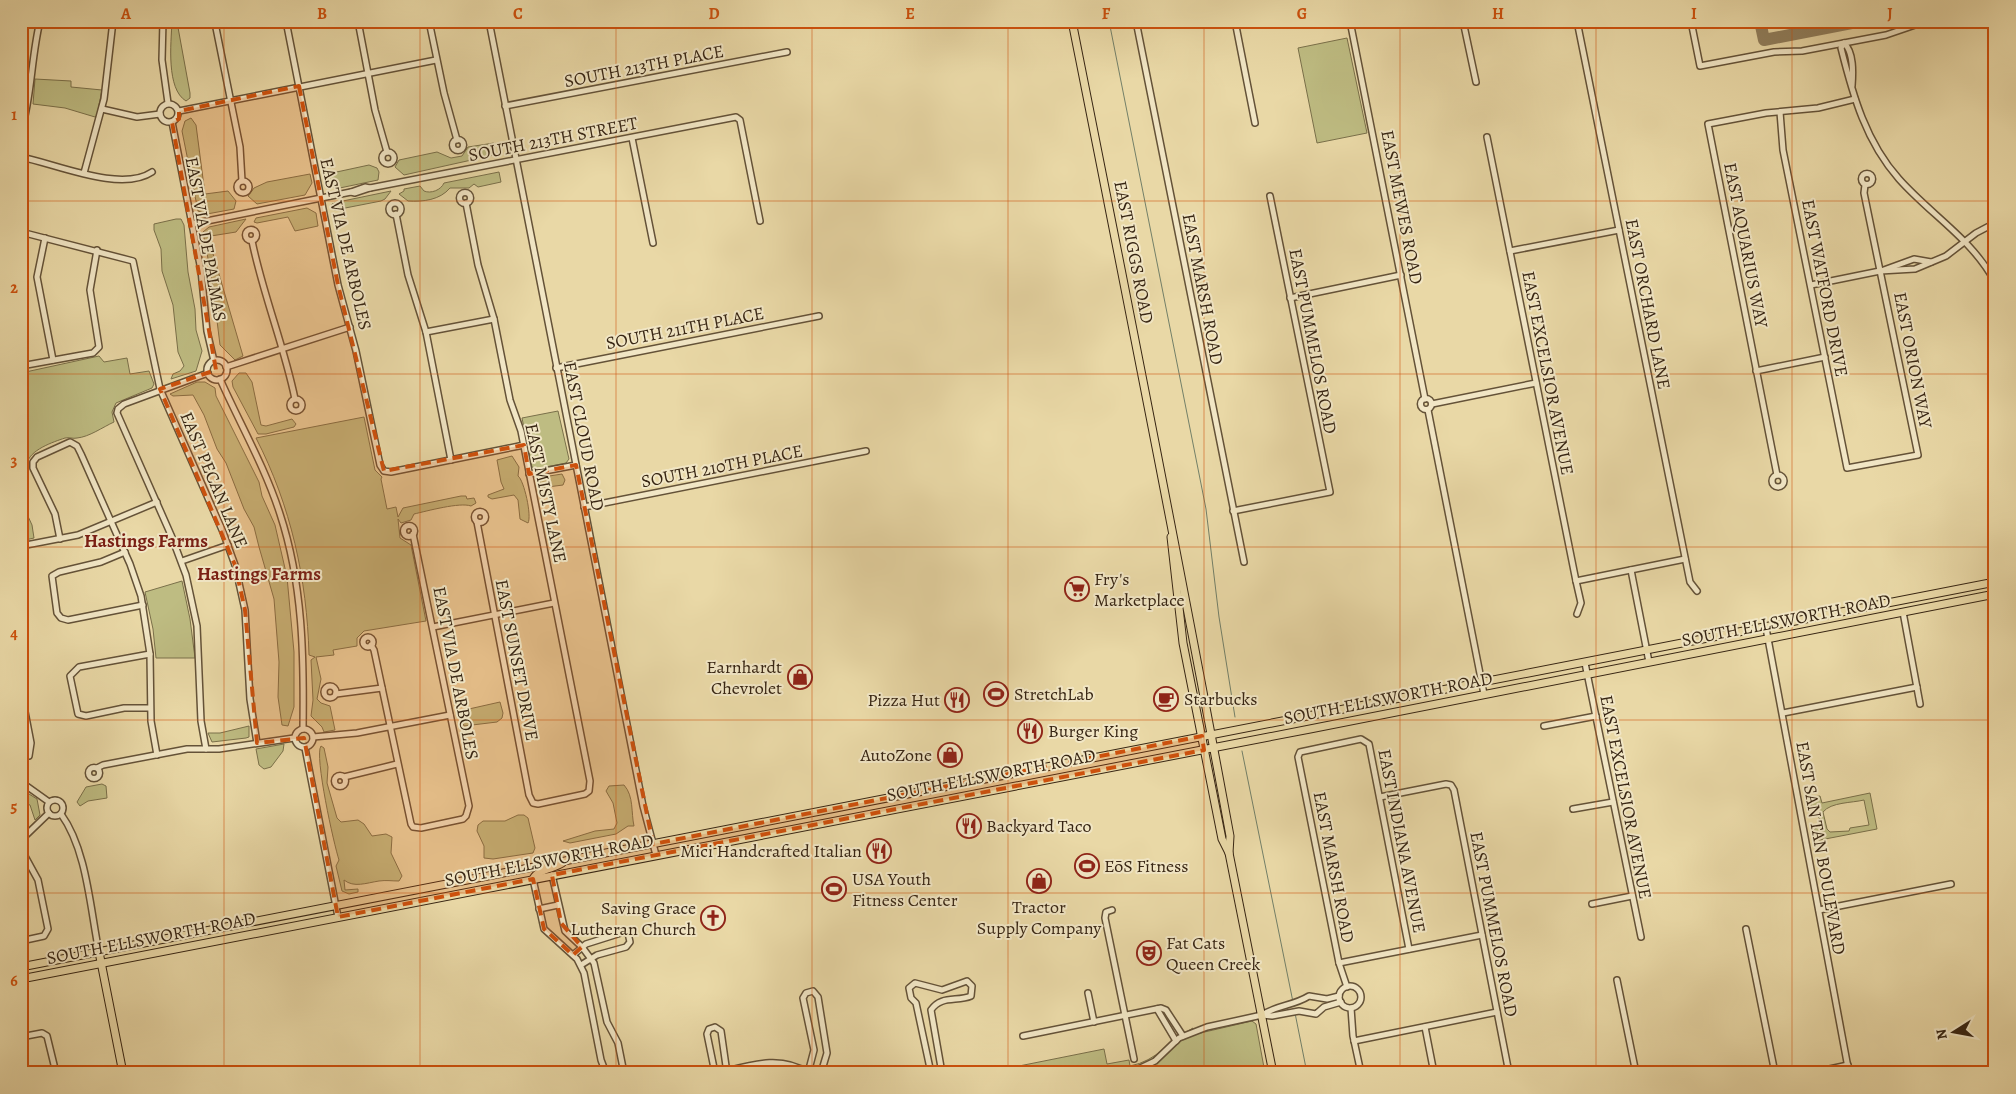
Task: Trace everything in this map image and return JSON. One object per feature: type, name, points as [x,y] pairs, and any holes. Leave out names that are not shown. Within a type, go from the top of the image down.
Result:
[{"type":"main road","name":"EAST RIGGS ROAD","points":[[1072,21],[1165,489],[1214,748],[1230,836],[1229,853]]},
{"type":"main road","name":"EAST RIGGS ROAD","points":[[1165,489],[1183,643],[1222,838],[1229,853],[1273,1073]]},
{"type":"main road","name":"SOUTH ELLSWORTH ROAD","points":[[21,967],[1995,582]]},
{"type":"main road","name":"SOUTH ELLSWORTH ROAD","points":[[21,979],[1204,750],[1995,594]]},
{"type":"main road","points":[[933,789],[935,801]]},
{"type":"main road","points":[[814,813],[817,824]]},
{"type":"main road","points":[[533,879],[539,872],[554,868],[564,861]]},
{"type":"main road","points":[[99,952],[123,1073]]},
{"type":"street","points":[[21,132],[30,95],[34,46],[40,21]]},
{"type":"street","points":[[84,172],[102,109],[113,21]]},
{"type":"street","points":[[162,21],[162,60],[168,103]]},
{"type":"street","name":"EAST VIA DE ARBOLES","points":[[286,21],[339,291],[350,327],[380,465],[384,471],[391,472],[451,460]]},
{"type":"street","points":[[358,21],[375,110],[387,152]]},
{"type":"street","points":[[429,21],[436,60],[457,140]]},
{"type":"street","name":"EAST CLOUD ROAD","points":[[489,21],[556,368],[656,855]]},
{"type":"street","name":"EAST MARSH ROAD","points":[[1136,21],[1244,562]]},
{"type":"street","points":[[1235,21],[1255,123]]},
{"type":"street","name":"EAST MEWES ROAD","points":[[1350,21],[1426,399],[1421,406],[1428,410],[1484,694]]},
{"type":"street","points":[[1463,21],[1476,82]]},
{"type":"street","name":"EAST ORCHARD LANE","points":[[1577,21],[1685,559],[1690,582],[1697,591]]},
{"type":"street","points":[[1691,21],[1700,66],[1762,54],[1802,51],[1894,32],[1927,21]]},
{"type":"street","points":[[214,22],[240,147],[242,181]]},
{"type":"street","points":[[1844,42],[1841,48],[1846,74],[1852,86],[1862,122],[1888,166],[1966,242],[1979,257],[1995,282]]},
{"type":"street","name":"SOUTH 213TH PLACE","points":[[506,106],[787,52]]},
{"type":"street","points":[[179,111],[436,60]]},
{"type":"street","points":[[1780,112],[1818,108],[1855,99]]},
{"type":"street","points":[[160,114],[161,108],[168,103]]},
{"type":"street","points":[[160,114],[166,121],[172,122],[177,118],[179,111],[176,106],[168,103]]},
{"type":"street","points":[[102,109],[129,116],[160,114]]},
{"type":"street","name":"EAST AQUARIUS WAY","points":[[1777,475],[1708,124],[1780,112]]},
{"type":"street","name":"EAST WATFORD DRIVE","points":[[1780,112],[1783,150],[1847,468]]},
{"type":"street","name":"SOUTH 213TH STREET","points":[[192,224],[351,192],[364,187],[370,188],[736,117],[740,120],[760,220]]},
{"type":"street","name":"EAST VIA DE PALMAS","points":[[172,122],[192,224],[214,360]]},
{"type":"street","name":"EAST EXCELSIOR AVENUE","points":[[1487,137],[1576,580],[1580,603],[1577,614]]},
{"type":"street","points":[[632,138],[652,242]]},
{"type":"street","points":[[21,157],[108,178],[131,180],[152,172]]},
{"type":"street","name":"EAST ORION WAY","points":[[1847,468],[1918,455],[1864,193],[1865,185]]},
{"type":"street","name":"EAST PUMMELOS ROAD","points":[[1233,511],[1330,492],[1270,196]]},
{"type":"street","name":"EAST MISTY LANE","points":[[466,203],[478,265],[494,319],[510,400],[524,445],[590,781],[589,791],[581,796],[533,803]]},
{"type":"street","points":[[396,214],[408,275],[426,332],[451,460],[524,445]]},
{"type":"street","points":[[1811,285],[1880,271],[1915,270],[1946,256],[1981,230],[1995,223]]},
{"type":"street","points":[[1510,251],[1619,230]]},
{"type":"street","points":[[21,232],[97,250],[90,290],[99,347],[93,353],[21,366]]},
{"type":"street","points":[[45,238],[38,277],[53,360]]},
{"type":"street","points":[[252,241],[259,274],[284,348],[294,399]]},
{"type":"street","name":"EAST PECAN LANE","points":[[97,250],[133,261],[160,389],[228,545],[245,610],[250,694],[257,743]]},
{"type":"street","points":[[1880,271],[1914,259],[1931,262]]},
{"type":"street","points":[[1910,262],[1911,269]]},
{"type":"street","points":[[1290,298],[1401,275]]},
{"type":"street","name":"SOUTH 211TH PLACE","points":[[556,368],[819,316]]},
{"type":"street","points":[[426,332],[494,319]]},
{"type":"street","points":[[226,366],[350,327]]},
{"type":"street","points":[[1756,371],[1825,357]]},
{"type":"street","points":[[214,360],[222,362],[226,366],[225,374],[220,379],[214,379],[208,373],[208,367],[214,360]]},
{"type":"street","points":[[206,749],[201,721],[197,626],[182,561],[119,418],[118,409],[160,389],[208,373]]},
{"type":"street","points":[[220,379],[268,480],[290,547],[302,630],[303,729]]},
{"type":"street","points":[[1428,410],[1432,404],[1536,383]]},
{"type":"street","points":[[1426,399],[1432,404]]},
{"type":"street","points":[[60,539],[54,514],[33,462],[37,457],[67,442],[74,443],[81,454],[125,552],[143,605],[150,654],[150,708],[157,754]]},
{"type":"street","name":"SOUTH 210TH PLACE","points":[[584,507],[866,451]]},
{"type":"street","points":[[529,474],[576,465]]},
{"type":"street","points":[[21,546],[85,533],[157,502]]},
{"type":"street","name":"EAST SUNSET DRIVE","points":[[477,522],[529,795],[533,803]]},
{"type":"street","name":"EAST VIA DE ARBOLES","points":[[397,764],[408,819],[413,827],[421,828],[466,816],[469,806],[413,534]]},
{"type":"street","points":[[182,561],[228,545]]},
{"type":"street","points":[[125,552],[102,562],[59,572],[52,576],[57,612],[61,618],[68,620],[143,605]]},
{"type":"street","points":[[1576,580],[1685,559]]},
{"type":"street","points":[[1631,570],[1649,662]]},
{"type":"street","points":[[433,627],[554,603]]},
{"type":"street","points":[[1903,612],[1920,704]]},
{"type":"street","name":"EAST SAN TAN BOULEVARD","points":[[1766,628],[1849,1073]]},
{"type":"street","points":[[344,776],[397,764],[374,650],[371,646]]},
{"type":"street","points":[[150,654],[79,667],[70,676],[78,714],[86,716],[124,708],[150,708]]},
{"type":"street","name":"EAST EXCELSIOR AVENUE","points":[[1585,663],[1641,937]]},
{"type":"street","points":[[1783,713],[1917,687]]},
{"type":"street","points":[[336,694],[382,688]]},
{"type":"street","points":[[21,691],[31,743],[29,756]]},
{"type":"street","points":[[313,737],[357,733],[450,715]]},
{"type":"street","points":[[1544,726],[1596,716]]},
{"type":"street","points":[[294,738],[298,731],[303,729],[311,732],[313,737],[312,743],[305,748]]},
{"type":"street","points":[[97,768],[103,765],[186,749],[206,749],[294,738]]},
{"type":"street","points":[[294,738],[297,745],[305,748]]},
{"type":"street","name":"EAST MARSH ROAD","points":[[1361,1073],[1354,1041],[1351,1008],[1360,1002],[1361,995],[1357,989],[1347,987],[1339,963],[1298,757],[1300,752],[1361,739],[1366,740]]},
{"type":"street","name":"EAST INDIANA AVENUE","points":[[1366,740],[1372,752],[1409,949]]},
{"type":"street","points":[[305,748],[338,918]]},
{"type":"street","points":[[21,782],[49,802]]},
{"type":"street","name":"EAST PUMMELOS ROAD","points":[[1380,797],[1446,784],[1451,785],[1454,790],[1509,1073]]},
{"type":"street","points":[[61,814],[54,816],[49,813],[47,809],[49,802],[54,799],[60,801],[63,808],[61,814],[79,848],[99,952]]},
{"type":"street","points":[[1573,809],[1613,802]]},
{"type":"street","points":[[21,840],[49,813]]},
{"type":"street","points":[[21,849],[38,880],[48,926],[46,934],[40,938],[21,941]]},
{"type":"street","points":[[552,875],[565,931],[591,958],[596,969],[608,1022],[618,1043],[624,1073]]},
{"type":"street","points":[[533,879],[544,929],[573,955],[581,965],[601,1060],[606,1073]]},
{"type":"street","points":[[1819,910],[1951,884]]},
{"type":"street","points":[[1592,904],[1632,896]]},
{"type":"street","points":[[539,909],[558,905]]},
{"type":"street","points":[[1112,910],[1106,912],[1105,918],[1134,1058]]},
{"type":"street","points":[[1746,929],[1775,1073]]},
{"type":"street","points":[[573,955],[582,947],[619,933],[628,933],[630,942],[628,945],[591,958],[581,965]]},
{"type":"street","points":[[1339,963],[1482,935]]},
{"type":"street","points":[[1617,980],[1636,1073]]},
{"type":"street","points":[[931,1073],[916,1003],[911,998],[909,988],[915,983],[942,990],[968,981],[972,986],[971,996],[951,998],[936,1004],[931,1010],[942,1073]]},
{"type":"street","points":[[1347,987],[1342,990],[1339,996],[1341,1002],[1351,1008]]},
{"type":"street","points":[[719,1073],[772,1062],[792,1065],[808,1073],[814,1050],[802,998],[806,993],[813,991],[818,996],[827,1050],[821,1073]]},
{"type":"street","points":[[1088,993],[1094,1022]]},
{"type":"street","points":[[1262,1015],[1271,1009],[1297,1004],[1309,996],[1327,999],[1339,996]]},
{"type":"street","points":[[1121,1073],[1127,1070],[1132,1073],[1155,1061],[1183,1036],[1206,1026],[1262,1015],[1272,1016],[1299,1011],[1311,1015],[1316,1014],[1324,1007],[1341,1002]]},
{"type":"street","points":[[1023,1036],[1157,1009],[1166,1010],[1183,1036]]},
{"type":"street","points":[[1157,1009],[1176,1041]]},
{"type":"street","points":[[1354,1041],[1497,1012]]},
{"type":"street","points":[[1166,1024],[1172,1020]]},
{"type":"street","points":[[715,1073],[707,1034],[711,1027],[718,1028],[721,1031],[727,1072]]},
{"type":"street","points":[[1425,1027],[1434,1073]]},
{"type":"street","points":[[21,1036],[42,1034],[47,1036],[56,1073]]},
{"type":"street","points":[[1811,1073],[1848,1065]]},
{"type":"highlighted area","points":[[299,86],[338,285],[384,471],[524,445],[529,474],[576,465],[653,844],[1202,736],[1204,750],[552,875],[561,923],[582,947],[573,955],[544,929],[533,879],[338,917],[304,738],[257,743],[245,610],[235,565],[160,389],[216,370],[172,122],[179,119],[179,111]]},
{"type":"shaded area","points":[[172,22],[177,22],[190,93],[190,98],[186,101],[175,87],[171,65]]},
{"type":"shaded area","points":[[1347,38],[1367,133],[1317,143],[1298,48]]},
{"type":"shaded area","points":[[21,79],[28,80],[27,101],[21,100]]},
{"type":"shaded area","points":[[35,79],[71,81],[71,87],[102,90],[97,115],[95,117],[65,108],[33,104]]},
{"type":"shaded area","points":[[191,118],[196,125],[205,194],[228,191],[236,201],[234,209],[207,214],[198,211],[182,131],[185,121]]},
{"type":"shaded area","points":[[494,143],[494,155],[404,175],[395,167],[399,160],[437,152],[451,158],[462,156],[468,147]]},
{"type":"shaded area","points":[[369,165],[377,168],[379,172],[378,180],[335,189],[327,181],[328,175],[332,173]]},
{"type":"shaded area","points":[[499,172],[501,182],[478,187],[474,184],[469,188],[450,188],[436,198],[408,201],[399,194],[404,189],[420,186],[424,191],[433,192],[441,188],[444,183]]},
{"type":"shaded area","points":[[310,174],[312,183],[305,195],[257,204],[248,196],[254,188],[267,182]]},
{"type":"shaded area","points":[[391,191],[381,201],[335,210],[331,208],[332,204],[338,202]]},
{"type":"shaded area","points":[[307,208],[316,213],[318,226],[295,231],[288,217],[254,222],[256,218]]},
{"type":"shaded area","points":[[181,219],[184,225],[196,330],[202,351],[196,371],[171,379],[173,374],[180,371],[184,366],[178,352],[173,305],[162,271],[161,249],[154,230],[154,224]]},
{"type":"shaded area","points":[[246,219],[236,232],[211,236],[209,240],[243,356],[235,360],[220,345],[212,280],[203,232],[209,227]]},
{"type":"shaded area","points":[[99,356],[104,362],[127,358],[130,374],[149,371],[154,384],[152,388],[116,403],[112,412],[114,422],[86,436],[65,438],[48,444],[32,455],[27,464],[21,465],[21,373]]},
{"type":"shaded area","points":[[239,373],[246,373],[252,382],[261,425],[266,426],[292,419],[296,424],[294,427],[266,434],[258,434],[233,387],[232,381]]},
{"type":"shaded area","points":[[197,382],[205,382],[215,388],[216,396],[259,482],[262,496],[275,525],[287,577],[294,652],[294,707],[288,726],[282,725],[278,697],[279,662],[274,599],[254,527],[244,509],[226,463],[217,449],[204,415],[193,395],[173,396],[170,394]]},
{"type":"shaded area","points":[[558,411],[569,459],[566,463],[536,469],[532,467],[522,418]]},
{"type":"shaded area","points":[[364,417],[375,470],[382,477],[387,509],[396,507],[398,517],[403,508],[461,496],[466,496],[467,499],[474,498],[476,503],[471,506],[452,506],[414,514],[411,520],[401,523],[398,519],[400,538],[411,545],[426,621],[364,631],[357,638],[357,646],[333,650],[334,655],[316,657],[321,679],[317,699],[321,703],[330,706],[335,730],[324,732],[322,727],[311,716],[313,700],[311,660],[315,657],[309,655],[305,599],[295,544],[279,490],[256,438]]},
{"type":"shaded area","points":[[512,456],[519,467],[518,476],[523,484],[527,498],[528,523],[520,519],[518,500],[514,495],[492,499],[488,497],[488,495],[504,489],[497,460]]},
{"type":"shaded area","points":[[562,474],[565,480],[563,485],[540,488],[539,484],[543,477]]},
{"type":"shaded area","points":[[21,501],[32,525],[34,538],[21,541]]},
{"type":"shaded area","points":[[182,581],[190,619],[195,658],[156,658],[153,629],[145,592]]},
{"type":"shaded area","points":[[500,702],[503,713],[502,718],[497,722],[464,726],[460,711]]},
{"type":"shaded area","points":[[249,726],[249,737],[246,738],[212,742],[208,733],[220,733]]},
{"type":"shaded area","points":[[284,744],[283,751],[271,767],[264,769],[259,765],[256,749]]},
{"type":"shaded area","points":[[321,746],[324,748],[328,767],[327,783],[337,818],[341,822],[358,820],[364,824],[372,836],[386,834],[392,837],[391,853],[402,876],[399,881],[352,884],[344,880],[345,890],[358,889],[358,892],[349,894],[342,891],[336,866],[339,860],[322,782],[320,766]]},
{"type":"shaded area","points":[[102,784],[106,786],[107,798],[88,801],[80,806],[77,802],[86,787]]},
{"type":"shaded area","points":[[624,785],[631,799],[634,826],[628,826],[616,834],[570,843],[563,841],[595,831],[614,829],[617,823],[613,803],[606,791],[609,786]]},
{"type":"shaded area","points":[[21,789],[37,799],[40,815],[35,820],[30,805],[21,801]]},
{"type":"shaded area","points":[[1870,793],[1877,829],[1820,840],[1815,839],[1813,830],[1820,826],[1821,821],[1811,806],[1813,797],[1820,796],[1822,803]],"holes":[[[1864,800],[1869,825],[1850,828],[1849,831],[1830,832],[1827,829],[1823,812],[1831,806]]]},
{"type":"shaded area","points":[[518,815],[524,815],[528,818],[535,848],[533,853],[493,859],[484,858],[484,846],[477,831],[478,825],[483,821],[505,821]]},
{"type":"shaded area","points":[[1252,1021],[1256,1024],[1265,1073],[1020,1073],[1019,1066],[1104,1049],[1107,1064],[1129,1060],[1130,1066],[1148,1060],[1193,1028],[1196,1034]]},
{"type":"waterway","points":[[1109,21],[1206,509],[1219,617],[1235,717]]},
{"type":"waterway","points":[[1242,751],[1293,1002]]},
{"type":"waterway","points":[[1295,1013],[1307,1073]]},
{"type":"taxiway","points":[[1760,21],[1764,40],[1862,21]]},
{"type":"place","name":"Fry's Marketplace","points":[[1077,589]]},
{"type":"place","name":"Earnhardt Chevrolet","points":[[800,677]]},
{"type":"place","name":"StretchLab","points":[[996,694]]},
{"type":"place","name":"Starbucks","points":[[1166,699]]},
{"type":"place","name":"Pizza Hut","points":[[957,700]]},
{"type":"place","name":"Burger King","points":[[1030,731]]},
{"type":"place","name":"AutoZone","points":[[950,755]]},
{"type":"place","name":"Backyard Taco","points":[[969,826]]},
{"type":"place","name":"Mici Handcrafted Italian","points":[[879,851]]},
{"type":"place","name":"EōS Fitness","points":[[1087,866]]},
{"type":"place","name":"Tractor Supply Company","points":[[1039,881]]},
{"type":"place","name":"USA Youth Fitness Center","points":[[834,889]]},
{"type":"place","name":"Saving Grace Lutheran Church","points":[[713,918]]},
{"type":"place","name":"Fat Cats Queen Creek","points":[[1149,953]]},
{"type":"district","name":"Hastings Farms","points":[[146,541]]},
{"type":"district","name":"Hastings Farms","points":[[259,574]]}]
